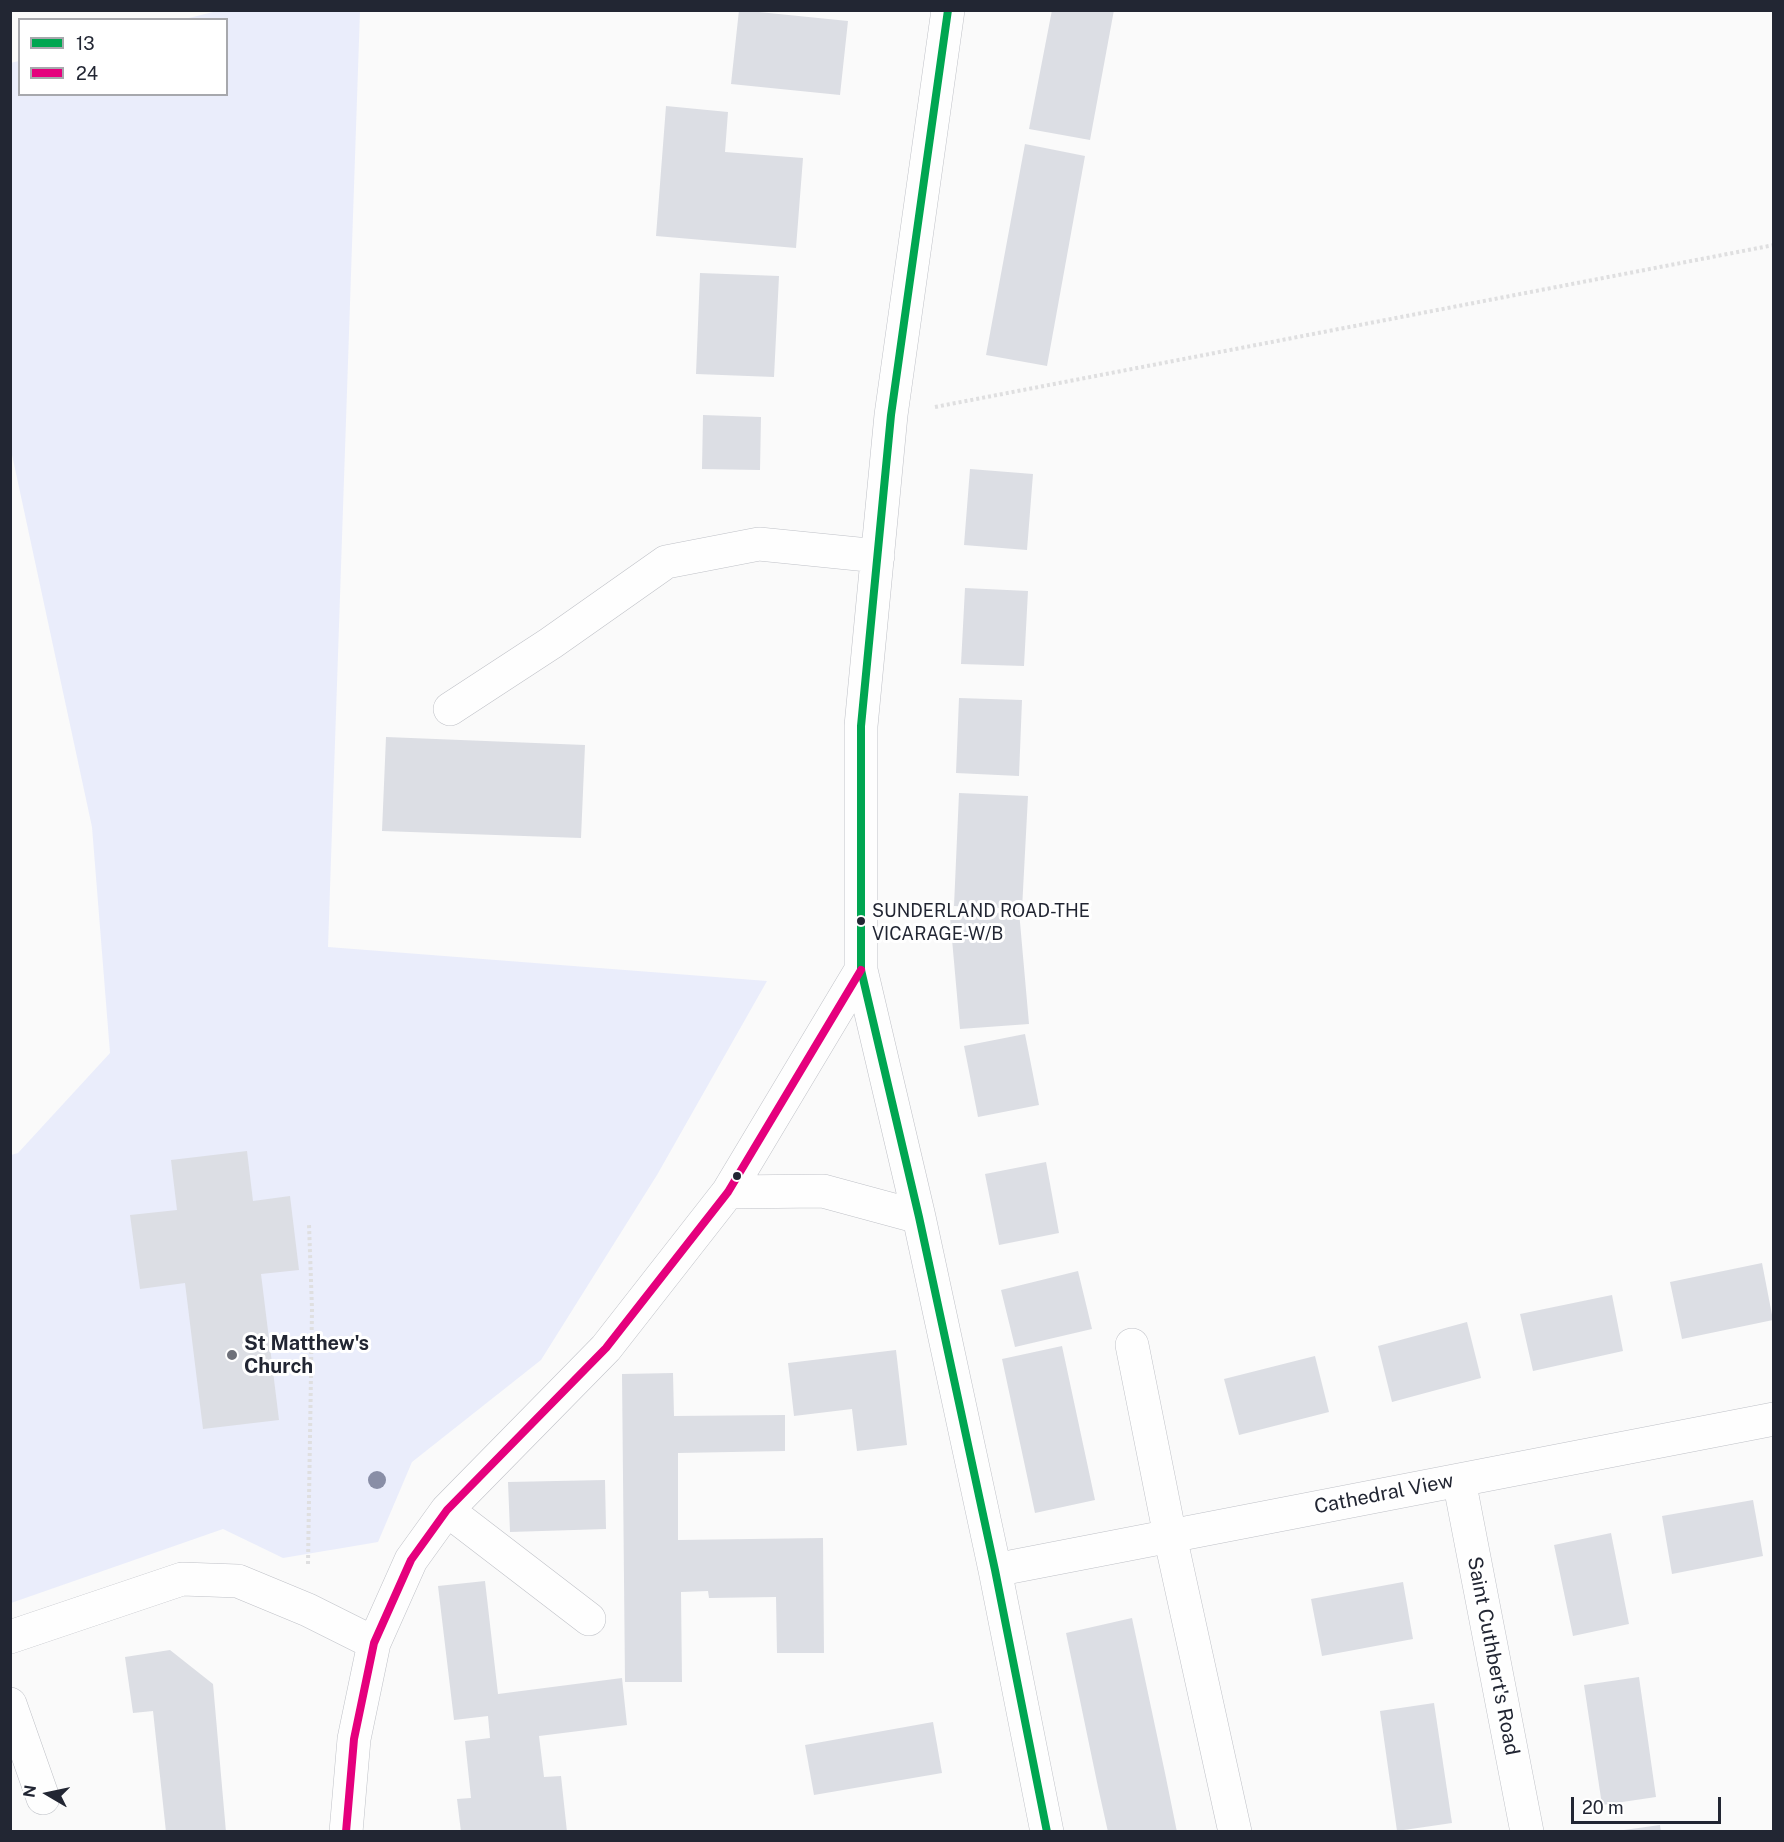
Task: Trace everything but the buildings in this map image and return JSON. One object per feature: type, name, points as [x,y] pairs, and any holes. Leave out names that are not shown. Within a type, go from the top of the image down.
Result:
[{"type":"street","points":[[948,10],[891,415],[861,726],[861,970],[920,1217],[995,1570],[1047,1832]]},
{"type":"street","points":[[450,709],[551,643],[666,562],[759,543],[878,556]]},
{"type":"street","points":[[346,1832],[354,1738],[374,1643],[411,1560],[447,1510],[606,1348],[728,1192],[861,970]]},
{"type":"street","points":[[728,1192],[823,1191],[920,1217]]},
{"type":"street","points":[[1132,1345],[1170,1536],[1235,1832]]},
{"type":"street","name":"Cathedral View","points":[[995,1570],[1773,1419]]},
{"type":"street","name":"Saint Cuthbert's Road","points":[[1460,1480],[1527,1832]]},
{"type":"street","points":[[447,1510],[589,1619]]},
{"type":"street","points":[[10,1637],[182,1579],[238,1581],[308,1610],[374,1643]]},
{"type":"street","points":[[10,1704],[43,1798]]},
{"type":"path","points":[[891,415],[1773,245]]},
{"type":"path","points":[[308,1610],[312,1309],[309,1224]]},
{"type":"shaded area","points":[[221,10],[360,11],[328,947],[767,981],[657,1175],[541,1360],[412,1462],[378,1542],[283,1558],[223,1529],[11,1603],[11,1155],[18,1153],[110,1053],[92,827],[11,450],[10,63],[18,61],[18,96],[228,96],[228,18],[189,18]]},
{"type":"transit line","name":"13","points":[[948,10],[891,415],[861,726],[861,970],[919,1217],[995,1570],[1047,1832]]},
{"type":"transit line","name":"24","points":[[346,1832],[354,1739],[374,1643],[411,1560],[447,1510],[606,1348],[728,1192],[861,970]]},
{"type":"place","name":"SUNDERLAND ROAD-THE VICARAGE-W/B","points":[[861,921]]},
{"type":"place","name":"St Matthew's Church","points":[[232,1355]]}]
